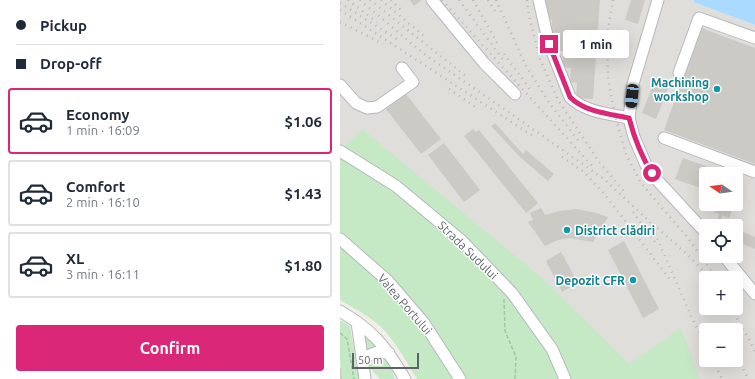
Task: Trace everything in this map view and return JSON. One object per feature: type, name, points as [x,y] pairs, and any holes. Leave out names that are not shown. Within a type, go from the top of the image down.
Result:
[{"type":"street","points":[[432,0],[484,63],[515,94]]},
{"type":"street","points":[[538,0],[549,44],[570,97],[575,103],[594,110],[629,118]]},
{"type":"street","points":[[658,0],[633,84],[629,118],[634,136],[646,165],[658,181],[699,225]]},
{"type":"street","points":[[679,73],[699,18],[755,38]]},
{"type":"street","points":[[340,85],[356,103],[368,108],[377,107],[413,82],[402,68]]},
{"type":"street","points":[[664,138],[755,172]]},
{"type":"street","name":"Strada Sudului","points":[[340,151],[396,186],[462,241],[512,294],[552,349],[566,379]]},
{"type":"street","name":"Valea Portului","points":[[340,239],[388,281],[424,322],[460,379]]},
{"type":"street","points":[[730,263],[755,294]]},
{"type":"street","points":[[340,311],[370,331],[389,353],[405,379]]},
{"type":"street","points":[[357,322],[365,379]]},
{"type":"street","points":[[362,358],[377,352],[389,353]]},
{"type":"path","points":[[505,286],[505,331],[516,356],[516,379]]},
{"type":"path","points":[[340,333],[347,339],[354,379]]},
{"type":"shaded area","points":[[340,0],[694,0],[693,2],[755,25],[755,379],[545,379],[340,168]]},
{"type":"green space","points":[[362,129],[542,278],[629,364],[681,328],[699,379],[417,379],[389,335],[369,317],[340,300],[340,151]]},
{"type":"green space","points":[[340,320],[350,326],[359,379],[342,379],[340,359]]},
{"type":"green space","points":[[367,333],[380,347],[365,352],[363,335]]},
{"type":"green space","points":[[376,357],[389,364],[395,379],[380,379],[370,368],[371,360]]},
{"type":"water","points":[[694,0],[755,0],[755,25],[693,2]]},
{"type":"building","points":[[410,0],[422,0],[414,6]]},
{"type":"building","points":[[545,0],[600,0],[593,99],[576,98],[577,83],[570,82],[571,68],[562,67],[563,51],[555,51],[556,36],[551,35],[552,20],[546,19],[547,4],[544,4]]},
{"type":"building","points":[[631,0],[645,0],[638,24],[625,20]]},
{"type":"building","name":"Machining workshop","points":[[701,28],[755,48],[755,164],[664,130]]},
{"type":"building","points":[[654,82],[668,88],[656,119],[642,113]]},
{"type":"building","points":[[406,94],[441,139],[421,154],[386,109]]},
{"type":"building","points":[[495,123],[523,154],[526,150],[554,174],[548,181],[520,157],[491,126]]},
{"type":"building","points":[[473,129],[476,132],[479,130],[538,203],[526,213],[464,136]]},
{"type":"building","points":[[444,143],[480,190],[464,202],[428,155]]},
{"type":"building","points":[[683,158],[708,167],[699,167],[699,188],[675,179]]},
{"type":"building","name":"District clădiri","points":[[541,208],[545,215],[576,209],[608,217],[593,242],[569,238],[558,240],[545,246],[528,222],[533,220],[530,213]]},
{"type":"building","points":[[712,211],[732,211],[729,218],[722,215],[721,219],[717,219],[719,214]]},
{"type":"building","points":[[743,232],[755,237],[755,249],[743,244]]},
{"type":"building","name":"Depozit CFR","points":[[624,241],[659,309],[643,318],[608,250]]},
{"type":"building","points":[[561,252],[578,283],[562,292],[546,261]]},
{"type":"building","points":[[341,368],[342,379],[340,379]]},
{"type":"railway","points":[[348,0],[377,22]]},
{"type":"railway","points":[[360,0],[424,54],[604,179],[650,222],[699,332]]},
{"type":"railway","points":[[370,0],[467,77]]},
{"type":"railway","points":[[381,0],[424,36]]},
{"type":"railway","points":[[391,0],[401,10]]},
{"type":"railway","points":[[442,0],[593,167]]},
{"type":"railway","points":[[459,0],[504,61]]},
{"type":"railway","points":[[473,0],[499,46]]},
{"type":"railway","points":[[488,0],[497,14]]},
{"type":"railway","points":[[496,0],[526,66],[550,104],[581,144]]},
{"type":"railway","points":[[527,0],[529,16],[540,59],[558,100],[599,162],[624,191]]},
{"type":"railway","points":[[613,0],[607,35],[608,79],[615,115],[626,154],[641,183],[688,238],[711,271]]},
{"type":"railway","points":[[340,3],[400,41]]},
{"type":"railway","points":[[340,10],[536,138]]},
{"type":"railway","points":[[340,22],[383,44]]},
{"type":"railway","points":[[504,54],[530,89]]},
{"type":"railway","points":[[449,89],[477,108]]},
{"type":"railway","points":[[562,157],[584,172],[606,196],[672,282]]},
{"type":"railway","points":[[633,212],[655,242]]},
{"type":"railway","points":[[653,224],[703,271]]},
{"type":"railway","points":[[735,315],[755,352]]},
{"type":"railway","points":[[716,367],[722,379]]},
{"type":"railway","points":[[742,367],[748,379]]},
{"type":"place","name":"Machining workshop","points":[[717,89]]},
{"type":"place","name":"District clădiri","points":[[567,230]]},
{"type":"place","name":"Depozit CFR","points":[[633,280]]},
{"type":"route","points":[[549,44],[570,97],[575,103],[594,110],[629,118],[634,136],[646,165],[652,173]]}]
